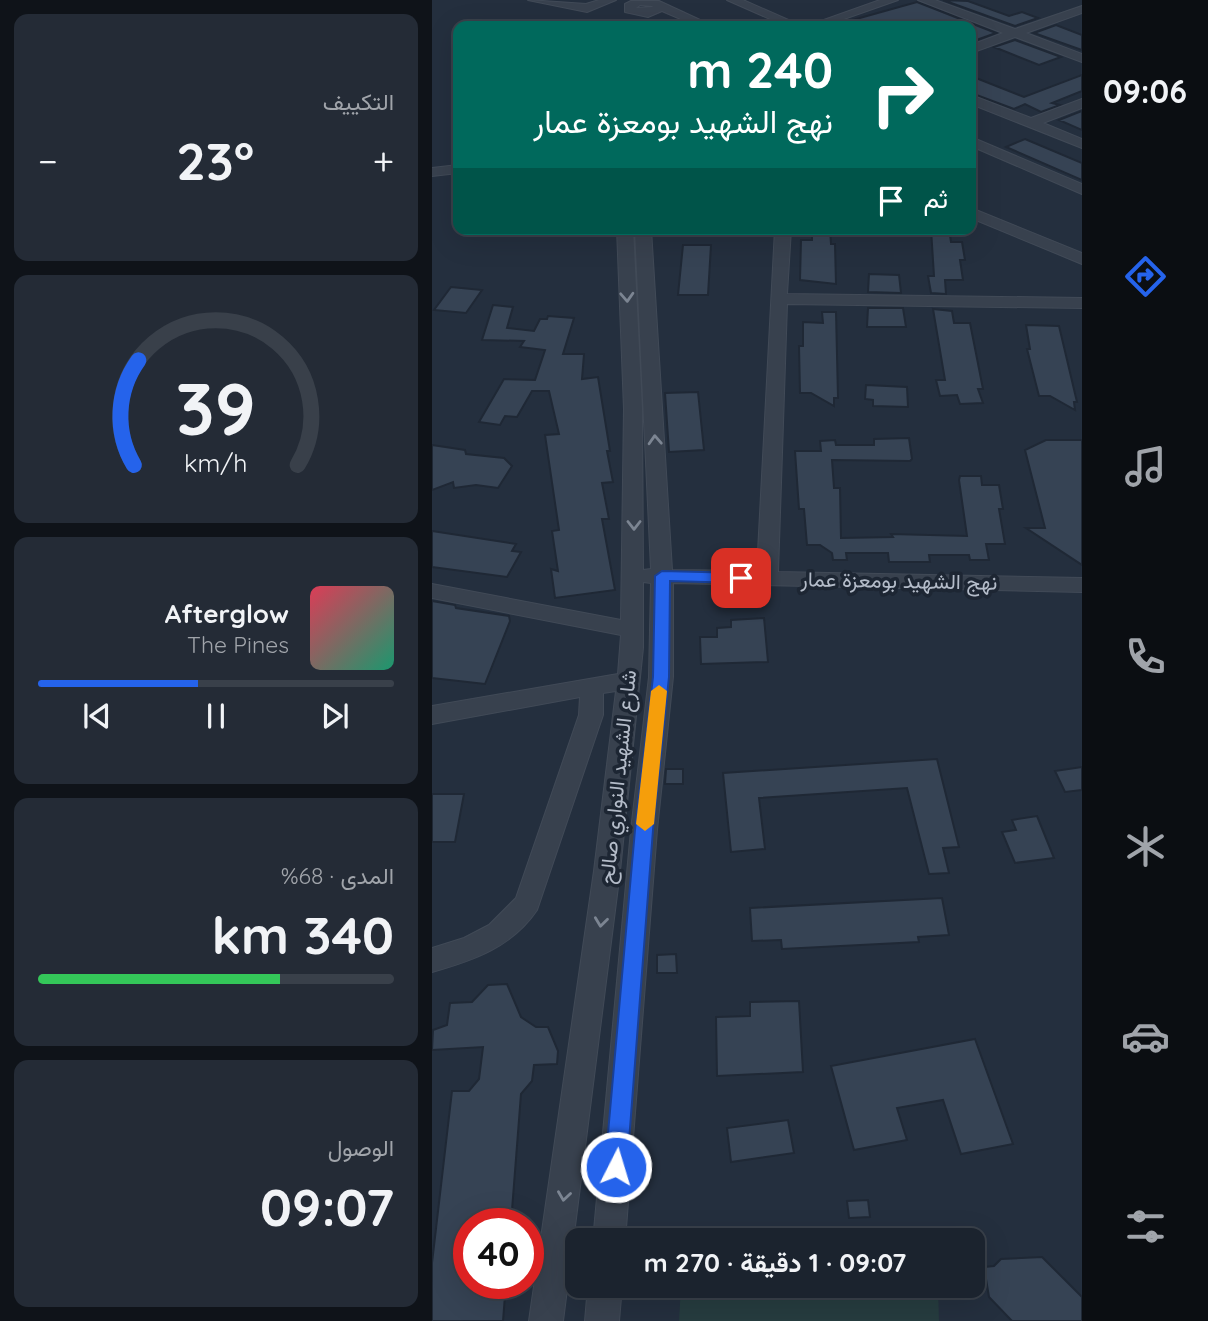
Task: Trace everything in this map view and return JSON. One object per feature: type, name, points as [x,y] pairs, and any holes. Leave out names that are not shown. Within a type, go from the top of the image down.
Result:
[{"type":"street","points":[[534,0],[587,8],[610,0]]},
{"type":"street","points":[[641,9],[674,0]]},
{"type":"street","points":[[733,0],[784,21]]},
{"type":"street","points":[[828,21],[892,0]]},
{"type":"street","points":[[924,0],[1082,58]]},
{"type":"street","points":[[641,9],[676,21]]},
{"type":"street","points":[[641,9],[688,21]]},
{"type":"street","points":[[976,47],[1082,9]]},
{"type":"street","points":[[976,101],[1082,144]]},
{"type":"street","points":[[1031,123],[1082,103]]},
{"type":"street","points":[[976,143],[1082,190]]},
{"type":"street","points":[[976,153],[1082,199]]},
{"type":"street","points":[[432,172],[453,170]]},
{"type":"street","points":[[976,215],[1082,259]]},
{"type":"street","name":"شارع الشهيد النواري صالح","points":[[546,1321],[594,978],[629,680],[633,577],[633,409],[625,235]]},
{"type":"street","name":"شارع الشهيد النواري صالح","points":[[610,1228],[661,677],[662,576],[643,235]]},
{"type":"street","points":[[767,579],[783,235]]},
{"type":"street","points":[[779,299],[1082,303]]},
{"type":"street","name":"نهج الشهيد بومعزة عمار","points":[[633,577],[1082,585]]},
{"type":"street","points":[[432,591],[631,629]]},
{"type":"street","points":[[432,715],[629,680]]},
{"type":"street","points":[[432,960],[470,949],[495,937],[512,925],[528,902],[591,715],[592,686]]},
{"type":"street","points":[[594,978],[633,977]]},
{"type":"street","points":[[602,1321],[604,1298]]},
{"type":"green space","points":[[680,1298],[938,1298],[939,1321],[679,1321]]},
{"type":"building","points":[[943,0],[968,1],[1009,16],[1022,12],[1038,18],[1015,26]]},
{"type":"building","points":[[917,2],[965,21],[849,21]]},
{"type":"building","points":[[976,25],[996,33],[976,40]]},
{"type":"building","points":[[1056,25],[1082,35],[1082,50],[1034,33]]},
{"type":"building","points":[[1015,40],[1061,57],[1039,65],[994,47]]},
{"type":"building","points":[[1082,75],[1082,91],[1052,103],[1060,105],[1041,112],[1025,104],[1014,109],[976,95],[976,78],[1024,97]]},
{"type":"building","points":[[1082,111],[1082,130],[1059,120]]},
{"type":"building","points":[[1025,139],[1082,163],[1082,180],[1006,147]]},
{"type":"building","points":[[812,235],[830,235],[831,244],[835,244],[836,284],[800,280],[801,240],[812,240]]},
{"type":"building","points":[[931,235],[950,235],[951,242],[962,242],[965,260],[960,260],[963,280],[945,280],[946,294],[931,293],[928,276],[934,276]]},
{"type":"building","points":[[683,245],[711,245],[708,295],[678,295]]},
{"type":"building","points":[[869,274],[899,275],[901,293],[868,292]]},
{"type":"building","points":[[451,287],[482,290],[466,313],[434,310]]},
{"type":"building","points":[[493,305],[513,307],[507,328],[534,331],[540,319],[547,319],[548,316],[574,318],[563,354],[584,354],[582,379],[598,377],[613,482],[602,483],[609,519],[602,519],[615,590],[555,598],[551,569],[558,571],[552,531],[559,530],[545,435],[559,434],[549,391],[532,391],[517,417],[505,416],[500,425],[479,422],[504,379],[535,380],[545,350],[520,347],[524,341],[482,340]]},
{"type":"building","points":[[868,308],[903,308],[906,327],[867,327]]},
{"type":"building","points":[[933,309],[952,311],[954,323],[970,323],[983,389],[978,389],[983,403],[960,404],[957,395],[940,396],[936,380],[945,380]]},
{"type":"building","points":[[822,312],[836,312],[838,398],[834,398],[834,406],[811,393],[800,393],[799,346],[803,346],[803,322],[823,323]]},
{"type":"building","points":[[1026,325],[1059,326],[1077,402],[1074,402],[1075,410],[1050,396],[1039,396],[1027,349],[1030,349]]},
{"type":"building","points":[[866,385],[907,387],[908,407],[873,406],[873,400],[865,399]]},
{"type":"building","points":[[698,392],[704,450],[669,452],[665,393]]},
{"type":"building","points":[[909,438],[910,461],[832,460],[834,488],[840,488],[841,538],[893,537],[891,534],[967,536],[959,480],[960,476],[981,476],[982,485],[999,485],[1003,509],[999,509],[1005,544],[986,544],[989,560],[970,560],[969,555],[929,555],[930,562],[889,562],[888,553],[846,553],[847,560],[833,560],[832,553],[820,545],[807,545],[804,509],[799,509],[795,451],[821,451],[820,441],[835,440],[836,445],[874,445],[874,439]]},
{"type":"building","points":[[1046,440],[1082,440],[1082,565],[1026,528],[1045,528],[1025,450]]},
{"type":"building","points":[[432,445],[465,450],[466,454],[504,458],[512,466],[498,488],[476,485],[454,488],[453,482],[432,490]]},
{"type":"building","points":[[432,531],[516,544],[512,551],[521,552],[507,577],[432,567]]},
{"type":"building","points":[[432,601],[455,605],[456,608],[509,616],[510,621],[485,684],[432,678]]},
{"type":"building","points":[[764,618],[768,662],[701,664],[700,637],[717,637],[717,628],[731,627],[731,620]]},
{"type":"building","points":[[937,759],[959,847],[943,848],[949,873],[929,874],[907,788],[759,798],[765,849],[731,852],[723,773]]},
{"type":"building","points":[[1082,767],[1082,790],[1065,792],[1055,771]]},
{"type":"building","points":[[666,769],[683,769],[683,784],[665,784]]},
{"type":"building","points":[[432,794],[464,794],[455,842],[432,842]]},
{"type":"building","points":[[1037,816],[1054,858],[1015,863],[1002,832],[1016,830],[1012,820]]},
{"type":"building","points":[[942,898],[949,935],[918,937],[919,942],[782,949],[781,940],[752,941],[750,908]]},
{"type":"building","points":[[676,954],[677,973],[657,973],[657,955]]},
{"type":"building","points":[[507,984],[521,1017],[536,1027],[548,1027],[558,1051],[557,1064],[534,1065],[532,1081],[521,1094],[512,1208],[453,1208],[453,1299],[505,1299],[503,1321],[432,1321],[432,1263],[452,1091],[469,1091],[479,1079],[483,1047],[432,1050],[433,1030],[447,1025],[450,1003],[472,1002],[488,985]]},
{"type":"building","points":[[799,1001],[803,1072],[717,1076],[716,1017],[750,1016],[750,1002]]},
{"type":"building","points":[[975,1039],[1013,1144],[961,1154],[943,1100],[897,1108],[907,1140],[854,1150],[831,1066]]},
{"type":"building","points":[[788,1120],[794,1153],[731,1162],[727,1128]]},
{"type":"building","points":[[868,1200],[870,1217],[849,1218],[847,1201]]},
{"type":"building","points":[[1042,1257],[1082,1297],[1082,1321],[1012,1321],[989,1297],[985,1267],[994,1266],[1001,1259]]},
{"type":"slow traffic","points":[[645,824],[659,691]]},
{"type":"route","points":[[616,1167],[644,830],[661,677],[662,576],[741,578]]}]
